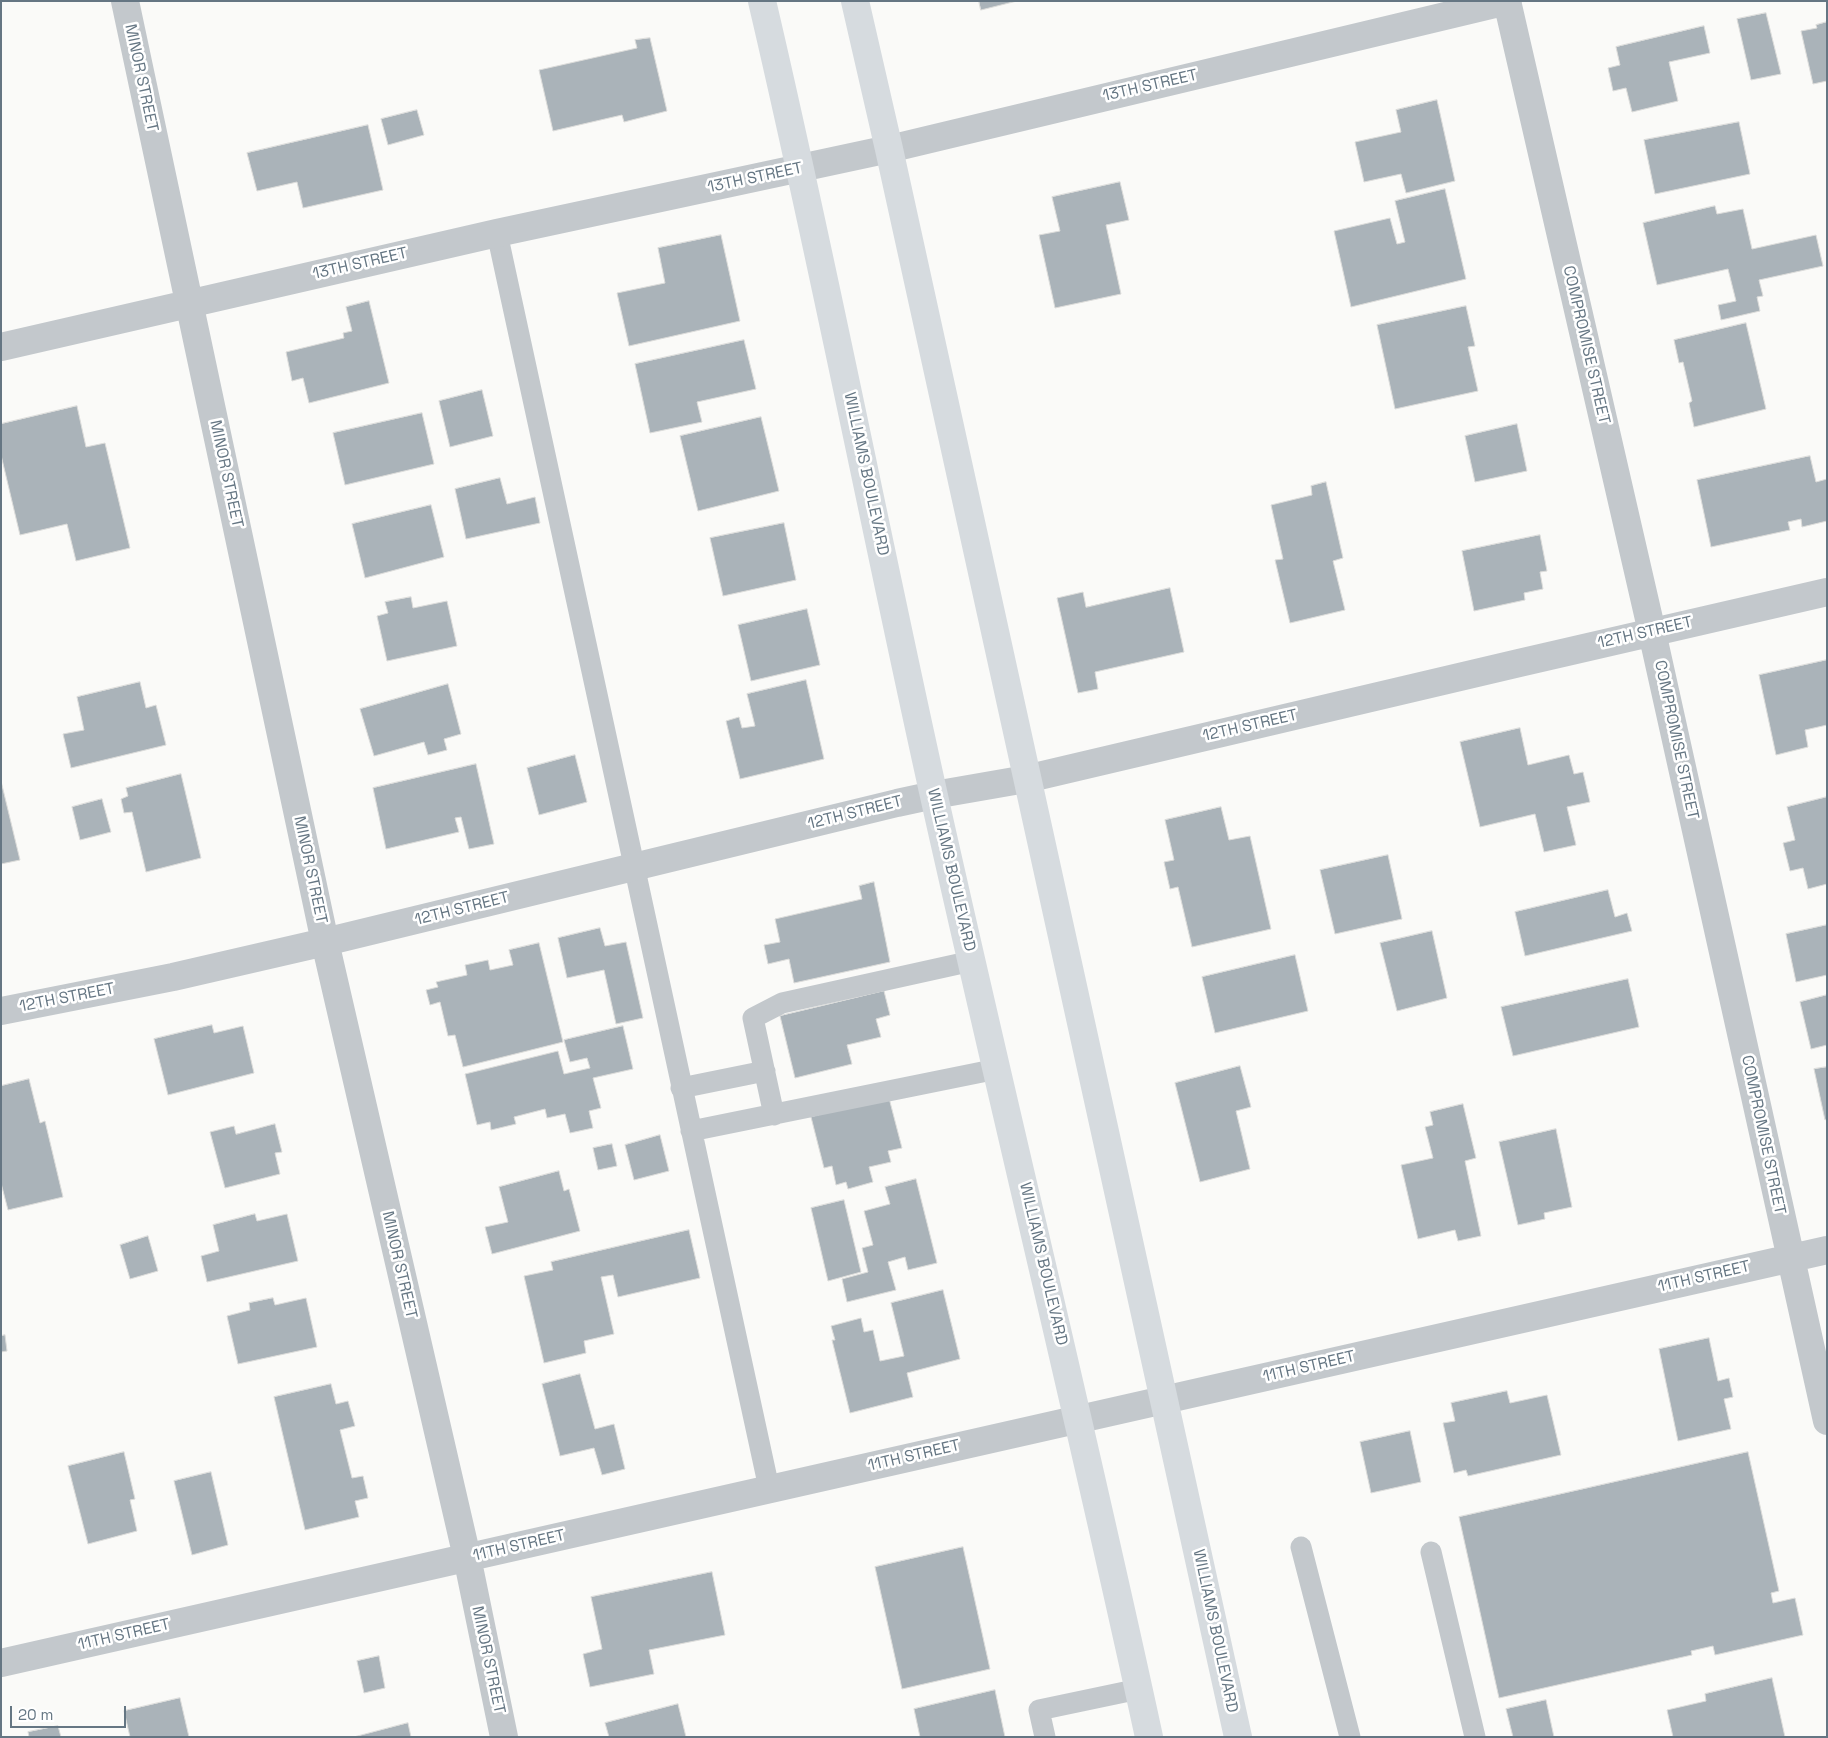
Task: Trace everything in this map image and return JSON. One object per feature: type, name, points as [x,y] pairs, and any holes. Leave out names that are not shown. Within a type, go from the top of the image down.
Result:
[{"type":"main road","name":"WILLIAMS BOULEVARD","points":[[762,1],[801,168],[934,794],[1078,1418],[1149,1737]]},
{"type":"main road","name":"WILLIAMS BOULEVARD","points":[[855,1],[1238,1737]]},
{"type":"street","name":"MINOR STREET","points":[[125,1],[325,942],[467,1557],[504,1737]]},
{"type":"street","name":"13TH STREET","points":[[1,347],[497,233],[889,149],[1507,1]]},
{"type":"street","name":"COMPROMISE STREET","points":[[1507,1],[1652,632],[1827,1421]]},
{"type":"street","name":"12TH STREET","points":[[1,1011],[173,977],[633,868],[934,794],[1026,779],[1827,592]]},
{"type":"street","name":"11TH STREET","points":[[1,1663],[1827,1250]]},
{"type":"lane","points":[[497,233],[633,868],[769,1488]]},
{"type":"lane","points":[[774,1114],[754,1018],[782,1003],[972,961]]},
{"type":"lane","points":[[691,1131],[997,1069]]},
{"type":"lane","points":[[681,1088],[765,1071]]},
{"type":"lane","points":[[1300,1547],[1350,1737]]},
{"type":"lane","points":[[1431,1552],[1475,1737]]},
{"type":"lane","points":[[1045,1737],[1039,1710],[1139,1689]]},
{"type":"building","points":[[979,1],[1017,1],[981,10]]},
{"type":"building","points":[[1766,13],[1781,74],[1751,80],[1737,19]]},
{"type":"building","points":[[1827,22],[1827,81],[1813,84],[1801,31],[1817,28],[1816,25]]},
{"type":"building","points":[[1704,26],[1710,53],[1669,62],[1678,101],[1632,112],[1626,88],[1613,91],[1608,68],[1620,65],[1616,47]]},
{"type":"building","points":[[650,38],[667,111],[624,122],[622,115],[553,131],[539,70],[637,48],[635,40]]},
{"type":"building","points":[[1437,100],[1455,181],[1406,193],[1401,174],[1364,182],[1355,142],[1401,132],[1396,110]]},
{"type":"building","points":[[417,110],[424,135],[388,145],[381,119]]},
{"type":"building","points":[[1739,122],[1750,174],[1655,194],[1644,140]]},
{"type":"building","points":[[368,125],[383,190],[303,208],[297,182],[257,191],[247,153]]},
{"type":"building","points":[[1120,182],[1129,220],[1106,225],[1121,294],[1055,308],[1039,235],[1060,231],[1052,197]]},
{"type":"building","points":[[1445,189],[1466,279],[1351,307],[1334,231],[1390,218],[1397,244],[1405,242],[1395,201]]},
{"type":"building","points":[[1715,206],[1717,214],[1743,209],[1752,249],[1816,235],[1823,266],[1759,280],[1763,296],[1757,297],[1760,311],[1721,320],[1718,305],[1736,301],[1728,269],[1657,285],[1643,223]]},
{"type":"building","points":[[721,235],[740,321],[629,346],[617,293],[665,283],[658,248]]},
{"type":"building","points":[[369,301],[389,383],[309,403],[303,378],[292,381],[286,352],[344,338],[343,333],[352,331],[346,307]]},
{"type":"building","points":[[1466,306],[1475,346],[1468,347],[1478,391],[1395,409],[1377,325]]},
{"type":"building","points":[[1746,323],[1766,409],[1694,427],[1689,403],[1692,401],[1683,362],[1679,363],[1674,340]]},
{"type":"building","points":[[744,340],[756,389],[697,402],[702,422],[650,433],[635,364]]},
{"type":"building","points":[[482,390],[493,436],[450,447],[439,401]]},
{"type":"building","points":[[77,406],[86,447],[105,443],[130,548],[76,561],[67,524],[20,535],[1,455],[1,424]]},
{"type":"building","points":[[422,413],[434,464],[345,485],[333,433]]},
{"type":"building","points":[[761,417],[779,491],[698,511],[680,436]]},
{"type":"building","points":[[1517,424],[1527,471],[1475,482],[1465,436]]},
{"type":"building","points":[[1810,456],[1816,482],[1827,479],[1827,521],[1802,527],[1801,519],[1788,522],[1790,530],[1711,547],[1697,480]]},
{"type":"building","points":[[500,478],[507,504],[535,497],[540,523],[466,539],[455,489]]},
{"type":"building","points":[[1326,482],[1343,558],[1333,561],[1345,610],[1290,623],[1275,560],[1283,559],[1271,505],[1312,495],[1311,486]]},
{"type":"building","points":[[431,505],[444,557],[365,578],[352,524]]},
{"type":"building","points":[[784,523],[796,580],[723,596],[710,538]]},
{"type":"building","points":[[1540,535],[1547,571],[1540,572],[1543,589],[1524,593],[1525,600],[1474,611],[1462,551]]},
{"type":"building","points":[[1170,588],[1184,652],[1095,672],[1098,689],[1078,693],[1057,598],[1083,592],[1086,607]]},
{"type":"building","points":[[411,597],[413,608],[447,601],[457,646],[387,661],[377,616],[388,613],[385,602]]},
{"type":"building","points":[[807,609],[820,665],[751,681],[738,625]]},
{"type":"building","points":[[1827,660],[1827,725],[1805,730],[1808,747],[1776,755],[1759,675]]},
{"type":"building","points":[[806,680],[824,759],[740,779],[726,721],[739,717],[742,728],[755,726],[747,694]]},
{"type":"building","points":[[140,682],[146,708],[156,705],[166,745],[71,768],[63,734],[84,730],[77,697]]},
{"type":"building","points":[[448,684],[461,734],[444,739],[447,750],[428,755],[424,742],[374,756],[360,709]]},
{"type":"building","points":[[1520,728],[1528,765],[1569,755],[1574,774],[1583,772],[1590,802],[1567,807],[1576,845],[1544,852],[1535,814],[1480,827],[1460,742]]},
{"type":"building","points":[[575,755],[587,802],[539,815],[527,768]]},
{"type":"building","points":[[476,764],[494,844],[469,849],[461,817],[455,818],[459,832],[386,849],[373,788]]},
{"type":"building","points":[[181,774],[201,858],[146,872],[132,812],[124,813],[121,799],[128,796],[126,788]]},
{"type":"building","points":[[1,781],[20,860],[1,864]]},
{"type":"building","points":[[1827,797],[1827,884],[1808,889],[1803,868],[1790,871],[1783,843],[1795,840],[1787,807]]},
{"type":"building","points":[[102,799],[111,832],[80,840],[72,807]]},
{"type":"building","points":[[1221,807],[1229,840],[1250,836],[1271,929],[1192,947],[1178,887],[1170,889],[1164,862],[1174,860],[1165,820]]},
{"type":"building","points":[[1388,855],[1402,919],[1335,934],[1320,870]]},
{"type":"building","points":[[874,882],[890,962],[794,983],[789,959],[768,964],[764,945],[780,942],[775,919],[862,899],[859,886]]},
{"type":"building","points":[[1608,890],[1615,917],[1627,913],[1632,931],[1525,956],[1515,912]]},
{"type":"building","points":[[1827,925],[1827,975],[1796,982],[1786,934]]},
{"type":"building","points":[[600,928],[605,946],[626,942],[643,1018],[616,1024],[604,970],[567,978],[558,938]]},
{"type":"building","points":[[1432,931],[1447,998],[1397,1011],[1380,943]]},
{"type":"building","points":[[539,943],[563,1042],[463,1067],[455,1035],[448,1036],[440,1002],[430,1005],[426,990],[438,987],[436,982],[467,975],[465,965],[488,960],[490,970],[513,965],[509,950]]},
{"type":"building","points":[[1295,955],[1308,1011],[1215,1033],[1202,977]]},
{"type":"building","points":[[1628,979],[1639,1027],[1513,1056],[1501,1007]]},
{"type":"building","points":[[884,991],[890,1015],[876,1019],[881,1037],[847,1045],[852,1064],[795,1078],[780,1016]]},
{"type":"building","points":[[1827,995],[1827,1045],[1811,1049],[1800,1002]]},
{"type":"building","points":[[212,1025],[214,1033],[243,1026],[254,1073],[168,1095],[154,1039]]},
{"type":"building","points":[[623,1026],[633,1069],[593,1078],[601,1108],[589,1111],[593,1128],[570,1133],[565,1114],[547,1118],[545,1109],[514,1117],[516,1124],[491,1130],[490,1122],[477,1125],[465,1074],[558,1051],[564,1074],[590,1068],[587,1058],[570,1062],[564,1040]]},
{"type":"building","points":[[1240,1066],[1251,1107],[1236,1111],[1250,1169],[1200,1182],[1175,1083]]},
{"type":"building","points":[[1827,1067],[1827,1119],[1825,1120],[1814,1069]]},
{"type":"building","points":[[29,1079],[40,1123],[45,1121],[63,1197],[8,1210],[1,1183],[1,1086]]},
{"type":"building","points":[[889,1098],[902,1148],[888,1151],[891,1162],[869,1167],[873,1182],[848,1189],[846,1182],[836,1185],[832,1166],[824,1168],[811,1117]]},
{"type":"building","points":[[1463,1104],[1476,1158],[1465,1161],[1481,1236],[1458,1241],[1455,1230],[1418,1239],[1401,1165],[1433,1158],[1425,1127],[1433,1125],[1430,1112]]},
{"type":"building","points":[[275,1124],[282,1152],[275,1153],[280,1174],[225,1188],[210,1132],[234,1126],[236,1134]]},
{"type":"building","points":[[1556,1129],[1572,1207],[1544,1213],[1545,1219],[1518,1225],[1499,1142]]},
{"type":"building","points":[[660,1135],[669,1171],[634,1180],[625,1145]]},
{"type":"building","points":[[612,1144],[617,1166],[598,1170],[593,1148]]},
{"type":"building","points":[[559,1171],[564,1191],[569,1189],[580,1231],[492,1254],[485,1227],[508,1222],[499,1187]]},
{"type":"building","points":[[916,1179],[937,1263],[908,1270],[905,1257],[888,1262],[896,1290],[847,1302],[842,1279],[868,1272],[862,1248],[873,1245],[864,1211],[890,1204],[885,1187]]},
{"type":"building","points":[[844,1200],[861,1272],[828,1281],[811,1208]]},
{"type":"building","points":[[255,1214],[257,1221],[287,1214],[298,1261],[207,1282],[201,1256],[219,1251],[213,1225]]},
{"type":"building","points":[[689,1230],[700,1278],[618,1297],[613,1275],[601,1277],[614,1334],[584,1341],[586,1353],[544,1363],[524,1276],[553,1270],[551,1262]]},
{"type":"building","points":[[148,1236],[158,1271],[130,1279],[120,1245]]},
{"type":"building","points":[[943,1290],[960,1359],[907,1373],[913,1397],[850,1413],[832,1340],[835,1340],[831,1326],[861,1318],[864,1332],[873,1330],[880,1361],[904,1356],[891,1303]]},
{"type":"building","points":[[273,1298],[275,1305],[306,1298],[317,1347],[238,1364],[227,1316],[250,1310],[249,1303]]},
{"type":"building","points":[[5,1335],[7,1351],[1,1352],[1,1336]]},
{"type":"building","points":[[1709,1338],[1718,1381],[1729,1378],[1733,1397],[1724,1399],[1731,1429],[1678,1441],[1659,1349]]},
{"type":"building","points":[[580,1374],[595,1429],[614,1424],[625,1469],[602,1475],[594,1448],[560,1456],[542,1384]]},
{"type":"building","points":[[331,1384],[336,1404],[348,1401],[355,1426],[340,1430],[352,1478],[363,1476],[368,1498],[355,1501],[359,1517],[305,1530],[274,1397]]},
{"type":"building","points":[[1507,1391],[1510,1403],[1547,1395],[1561,1455],[1468,1476],[1466,1470],[1454,1473],[1443,1423],[1455,1421],[1451,1403]]},
{"type":"building","points":[[1410,1431],[1421,1482],[1371,1493],[1360,1442]]},
{"type":"building","points":[[124,1452],[135,1499],[130,1500],[137,1531],[88,1544],[68,1466]]},
{"type":"building","points":[[1748,1452],[1779,1591],[1771,1593],[1773,1603],[1795,1598],[1803,1635],[1715,1655],[1713,1646],[1691,1651],[1692,1655],[1499,1698],[1459,1517]]},
{"type":"building","points":[[211,1472],[228,1545],[192,1555],[174,1481]]},
{"type":"building","points":[[963,1547],[990,1669],[902,1689],[875,1567]]},
{"type":"building","points":[[712,1572],[725,1635],[649,1650],[654,1674],[590,1687],[583,1654],[602,1649],[591,1597]]},
{"type":"building","points":[[379,1656],[385,1688],[364,1693],[357,1661]]},
{"type":"building","points":[[1772,1678],[1785,1737],[1673,1737],[1667,1710],[1706,1701],[1705,1694]]},
{"type":"building","points":[[995,1690],[1005,1737],[920,1737],[914,1709]]},
{"type":"building","points":[[180,1698],[189,1737],[130,1737],[124,1711]]},
{"type":"building","points":[[1546,1700],[1554,1737],[1513,1737],[1506,1709]]},
{"type":"building","points":[[678,1704],[686,1737],[609,1737],[605,1723]]},
{"type":"building","points":[[408,1723],[411,1737],[354,1737]]},
{"type":"building","points":[[58,1726],[61,1737],[29,1737],[28,1732]]}]
